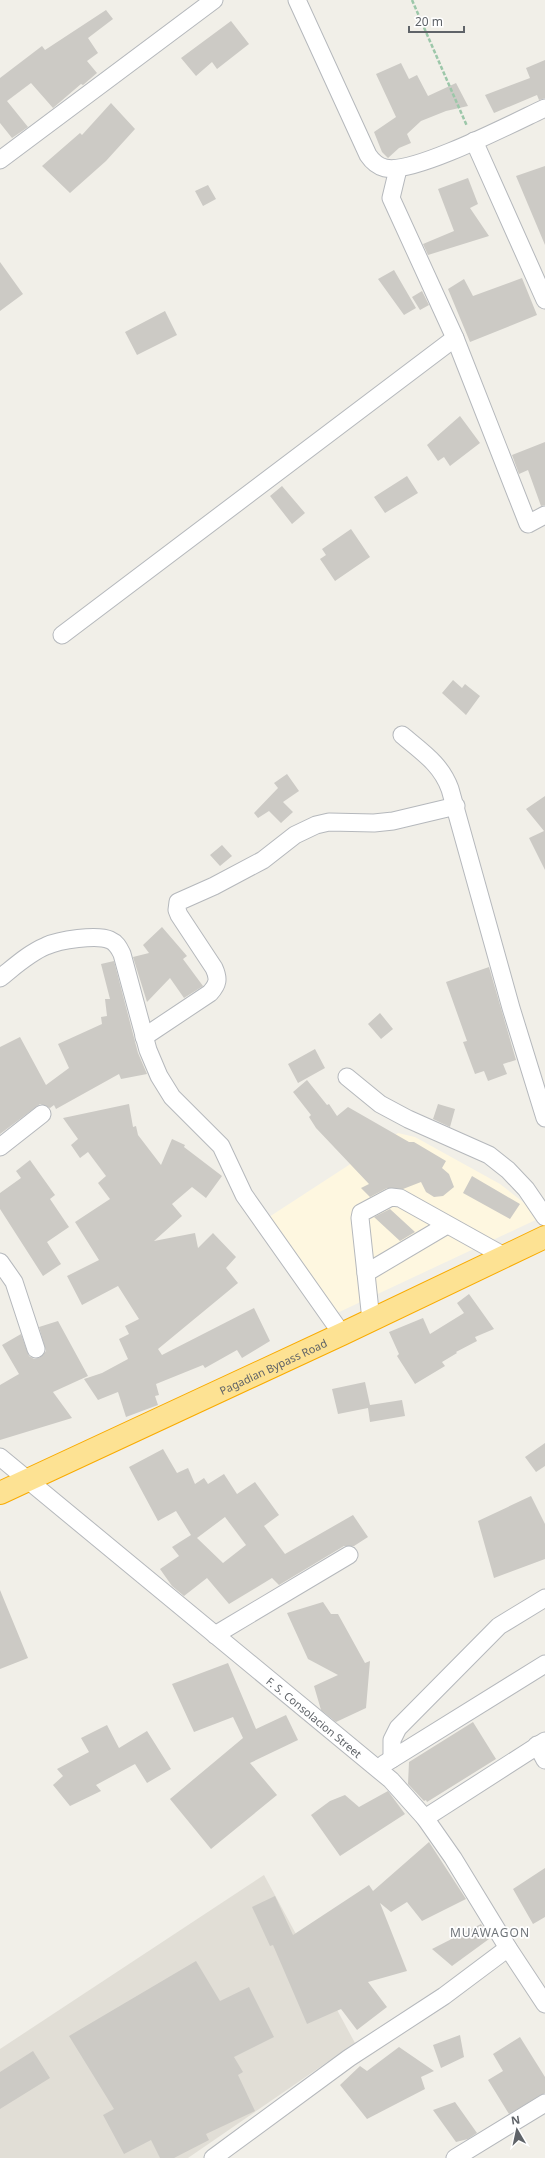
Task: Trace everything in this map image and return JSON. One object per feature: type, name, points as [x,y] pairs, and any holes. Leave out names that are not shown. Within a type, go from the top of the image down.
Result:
[{"type":"highway","name":"Pagadian Bypass Road","points":[[0,1493],[342,1334],[545,1237]]},
{"type":"street","points":[[0,160],[214,0]]},
{"type":"street","points":[[297,0],[368,155],[374,163],[384,168],[398,169],[420,163],[474,141],[545,108]]},
{"type":"street","points":[[474,141],[545,300]]},
{"type":"street","points":[[398,169],[391,198],[455,338],[528,524],[545,515]]},
{"type":"street","points":[[62,635],[455,338]]},
{"type":"street","points":[[402,734],[430,756],[439,766],[445,777],[456,806],[511,1008],[545,1118]]},
{"type":"street","points":[[144,1037],[210,993],[217,985],[217,975],[214,968],[179,915],[177,910],[178,902],[214,886],[262,860],[295,835],[316,825],[329,822],[374,823],[393,821],[456,806]]},
{"type":"street","points":[[0,978],[23,959],[46,946],[61,941],[98,938],[109,940],[117,945],[122,954],[144,1037],[159,1076],[172,1097],[221,1146],[244,1196],[342,1334]]},
{"type":"street","points":[[347,1076],[380,1104],[408,1119],[489,1155],[508,1170],[526,1189],[545,1217]]},
{"type":"street","points":[[0,1147],[42,1114]]},
{"type":"street","points":[[371,1320],[360,1224],[361,1213],[391,1197],[396,1196],[504,1256]]},
{"type":"street","points":[[366,1273],[448,1225]]},
{"type":"street","points":[[0,1262],[14,1282],[36,1349]]},
{"type":"street","name":"F. S. Consolacion Street","points":[[0,1457],[391,1780],[425,1818],[453,1858],[508,1948],[540,1982],[545,2004]]},
{"type":"street","points":[[215,1635],[349,1555]]},
{"type":"street","points":[[392,1759],[392,1740],[398,1728],[499,1626],[545,1598]]},
{"type":"street","points":[[378,1768],[545,1664]]},
{"type":"street","points":[[425,1818],[541,1743],[545,1760]]},
{"type":"street","points":[[213,2158],[349,2058],[444,1996],[508,1948]]},
{"type":"street","points":[[455,2158],[545,2103]]},
{"type":"path","points":[[412,0],[474,141]]},
{"type":"shaded area","points":[[398,1133],[415,1137],[500,1184],[542,1217],[335,1314],[269,1217]]},
{"type":"shaded area","points":[[264,1875],[355,2043],[188,2158],[0,2158],[0,2049]]},
{"type":"building","points":[[106,10],[113,19],[88,38],[98,53],[87,61],[97,73],[83,85],[81,84],[53,108],[31,83],[7,101],[28,127],[12,138],[0,123],[0,78],[42,46],[45,50]]},
{"type":"building","points":[[231,21],[249,44],[217,69],[212,62],[196,76],[181,58]]},
{"type":"building","points":[[545,60],[545,98],[539,100],[537,95],[494,113],[485,95],[530,78],[526,68]]},
{"type":"building","points":[[401,63],[409,79],[417,75],[428,96],[456,83],[468,106],[446,111],[421,121],[407,134],[411,143],[399,148],[388,158],[382,152],[374,132],[396,117],[376,74]]},
{"type":"building","points":[[111,103],[135,129],[106,161],[70,193],[42,166],[80,133],[82,135]]},
{"type":"building","points":[[545,166],[545,245],[516,176]]},
{"type":"building","points":[[468,178],[478,204],[470,208],[489,236],[428,255],[423,244],[454,231],[438,189]]},
{"type":"building","points":[[208,185],[216,199],[203,206],[195,191]]},
{"type":"building","points":[[0,262],[23,294],[0,311]]},
{"type":"building","points":[[394,270],[416,308],[404,315],[378,279]]},
{"type":"building","points":[[522,278],[537,315],[470,342],[448,289],[464,279],[473,296]]},
{"type":"building","points":[[422,291],[429,305],[420,310],[412,297]]},
{"type":"building","points":[[165,311],[177,335],[137,355],[125,332]]},
{"type":"building","points":[[460,416],[480,443],[450,466],[444,457],[438,461],[427,445]]},
{"type":"building","points":[[545,442],[545,505],[541,506],[528,470],[519,474],[512,455]]},
{"type":"building","points":[[407,476],[418,493],[385,513],[374,497]]},
{"type":"building","points":[[282,486],[305,513],[292,524],[270,496]]},
{"type":"building","points":[[351,529],[370,557],[335,581],[320,559],[326,555],[322,549]]},
{"type":"building","points":[[453,680],[462,688],[465,684],[480,696],[466,715],[442,693]]},
{"type":"building","points":[[287,774],[299,791],[283,802],[293,812],[281,823],[269,811],[258,818],[254,813],[278,788],[274,783]]},
{"type":"building","points":[[545,796],[545,870],[529,838],[544,831],[526,809]]},
{"type":"building","points":[[222,845],[232,856],[220,866],[210,855]]},
{"type":"building","points":[[162,927],[187,956],[183,959],[203,986],[184,998],[170,978],[147,1002],[133,957],[149,953],[143,945]]},
{"type":"building","points":[[114,961],[138,1053],[147,1074],[121,1079],[119,1074],[56,1109],[54,1105],[50,1108],[40,1104],[0,1134],[0,1047],[20,1037],[46,1085],[69,1068],[58,1044],[102,1024],[101,1017],[107,1016],[105,999],[110,999],[101,964]]},
{"type":"building","points":[[489,967],[516,1060],[503,1064],[507,1074],[488,1081],[484,1071],[475,1074],[463,1042],[467,1041],[446,982]]},
{"type":"building","points":[[380,1013],[393,1029],[381,1039],[368,1024]]},
{"type":"building","points":[[315,1049],[325,1068],[298,1083],[288,1064]]},
{"type":"building","points":[[307,1080],[327,1105],[329,1104],[337,1116],[348,1107],[409,1142],[414,1142],[446,1161],[442,1168],[449,1174],[454,1187],[443,1196],[434,1197],[426,1192],[421,1182],[403,1189],[387,1188],[370,1197],[361,1188],[369,1184],[316,1128],[309,1117],[311,1115],[293,1092]]},
{"type":"building","points":[[129,1104],[133,1127],[136,1126],[138,1135],[161,1165],[172,1139],[185,1145],[184,1147],[222,1176],[206,1198],[192,1187],[172,1204],[182,1216],[154,1241],[195,1233],[198,1248],[213,1233],[236,1257],[226,1268],[238,1283],[158,1349],[162,1355],[254,1308],[270,1341],[242,1358],[237,1350],[205,1368],[203,1365],[156,1384],[159,1395],[155,1396],[158,1405],[126,1417],[118,1392],[98,1400],[84,1379],[102,1373],[128,1359],[119,1339],[129,1334],[125,1326],[139,1319],[118,1286],[82,1305],[67,1276],[99,1260],[75,1222],[110,1199],[98,1183],[106,1176],[88,1152],[80,1158],[71,1145],[78,1139],[63,1118]]},
{"type":"building","points":[[438,1104],[455,1109],[450,1127],[433,1119]]},
{"type":"building","points":[[30,1160],[55,1195],[50,1199],[69,1227],[47,1242],[61,1264],[43,1276],[0,1209],[0,1193],[21,1178],[16,1171]]},
{"type":"building","points":[[472,1176],[520,1204],[510,1219],[463,1193]]},
{"type":"building","points":[[390,1209],[415,1232],[400,1241],[374,1217]]},
{"type":"building","points":[[469,1294],[494,1329],[475,1337],[477,1341],[456,1352],[457,1353],[442,1362],[445,1366],[415,1384],[397,1356],[399,1354],[389,1332],[423,1318],[430,1334],[464,1313],[457,1303]]},
{"type":"building","points":[[58,1321],[88,1376],[53,1392],[72,1418],[0,1440],[0,1385],[19,1374],[2,1345],[21,1334],[29,1356],[34,1359],[39,1358],[46,1351],[39,1327]]},
{"type":"building","points":[[365,1382],[370,1405],[402,1400],[405,1416],[370,1422],[368,1408],[338,1414],[332,1389]]},
{"type":"building","points":[[545,1443],[545,1466],[536,1472],[525,1457]]},
{"type":"building","points":[[163,1449],[177,1473],[188,1468],[195,1484],[204,1478],[208,1484],[224,1474],[237,1494],[255,1482],[279,1515],[264,1526],[285,1554],[353,1515],[368,1537],[354,1546],[344,1546],[279,1585],[272,1578],[229,1604],[207,1578],[184,1596],[172,1586],[160,1569],[179,1556],[172,1547],[191,1535],[176,1511],[158,1521],[129,1467]],"holes":[[[225,1517],[246,1545],[223,1563],[197,1538]]]},
{"type":"building","points":[[531,1496],[545,1524],[545,1559],[494,1578],[478,1521]]},
{"type":"building","points":[[0,1590],[28,1658],[0,1669]]},
{"type":"building","points":[[323,1602],[331,1614],[338,1614],[365,1663],[370,1661],[366,1708],[336,1722],[321,1710],[314,1686],[338,1675],[308,1659],[287,1613]]},
{"type":"building","points":[[228,1663],[256,1729],[286,1715],[298,1740],[250,1763],[277,1795],[211,1849],[170,1799],[243,1738],[233,1717],[194,1732],[172,1684]]},
{"type":"building","points":[[473,1722],[496,1759],[427,1802],[426,1800],[424,1801],[408,1784],[409,1762]]},
{"type":"building","points":[[107,1725],[119,1748],[147,1731],[171,1769],[147,1783],[135,1764],[96,1785],[101,1791],[70,1806],[53,1785],[63,1776],[57,1769],[89,1752],[81,1738]]},
{"type":"building","points":[[388,1791],[405,1814],[340,1856],[311,1815],[330,1801],[345,1795],[359,1807]]},
{"type":"building","points":[[429,1842],[466,1899],[422,1921],[407,1902],[391,1912],[380,1903],[407,1971],[368,1982],[387,2007],[357,2030],[341,2009],[307,2024],[273,1945],[270,1946],[252,1907],[275,1896],[293,1935],[369,1885],[373,1891]]},
{"type":"building","points":[[545,1868],[545,1917],[533,1924],[513,1889]]},
{"type":"building","points":[[481,1924],[489,1939],[452,1966],[432,1949]]},
{"type":"building","points":[[196,1961],[220,2001],[249,1987],[274,2037],[234,2057],[243,2072],[238,2075],[255,2111],[206,2134],[209,2140],[174,2158],[160,2158],[151,2140],[124,2154],[103,2115],[114,2109],[69,2036]]},
{"type":"building","points":[[460,2035],[464,2057],[441,2068],[433,2045]]},
{"type":"building","points":[[520,2037],[545,2077],[545,2093],[509,2114],[488,2080],[503,2071],[493,2054]]},
{"type":"building","points":[[399,2047],[434,2071],[421,2077],[425,2089],[367,2119],[340,2085],[360,2066],[367,2071]]},
{"type":"building","points":[[33,2051],[50,2078],[0,2109],[0,2072]]},
{"type":"building","points":[[455,2102],[477,2133],[468,2139],[456,2142],[433,2110]]},
{"type":"district","name":"MUAWAGON","points":[[490,1932]]}]
